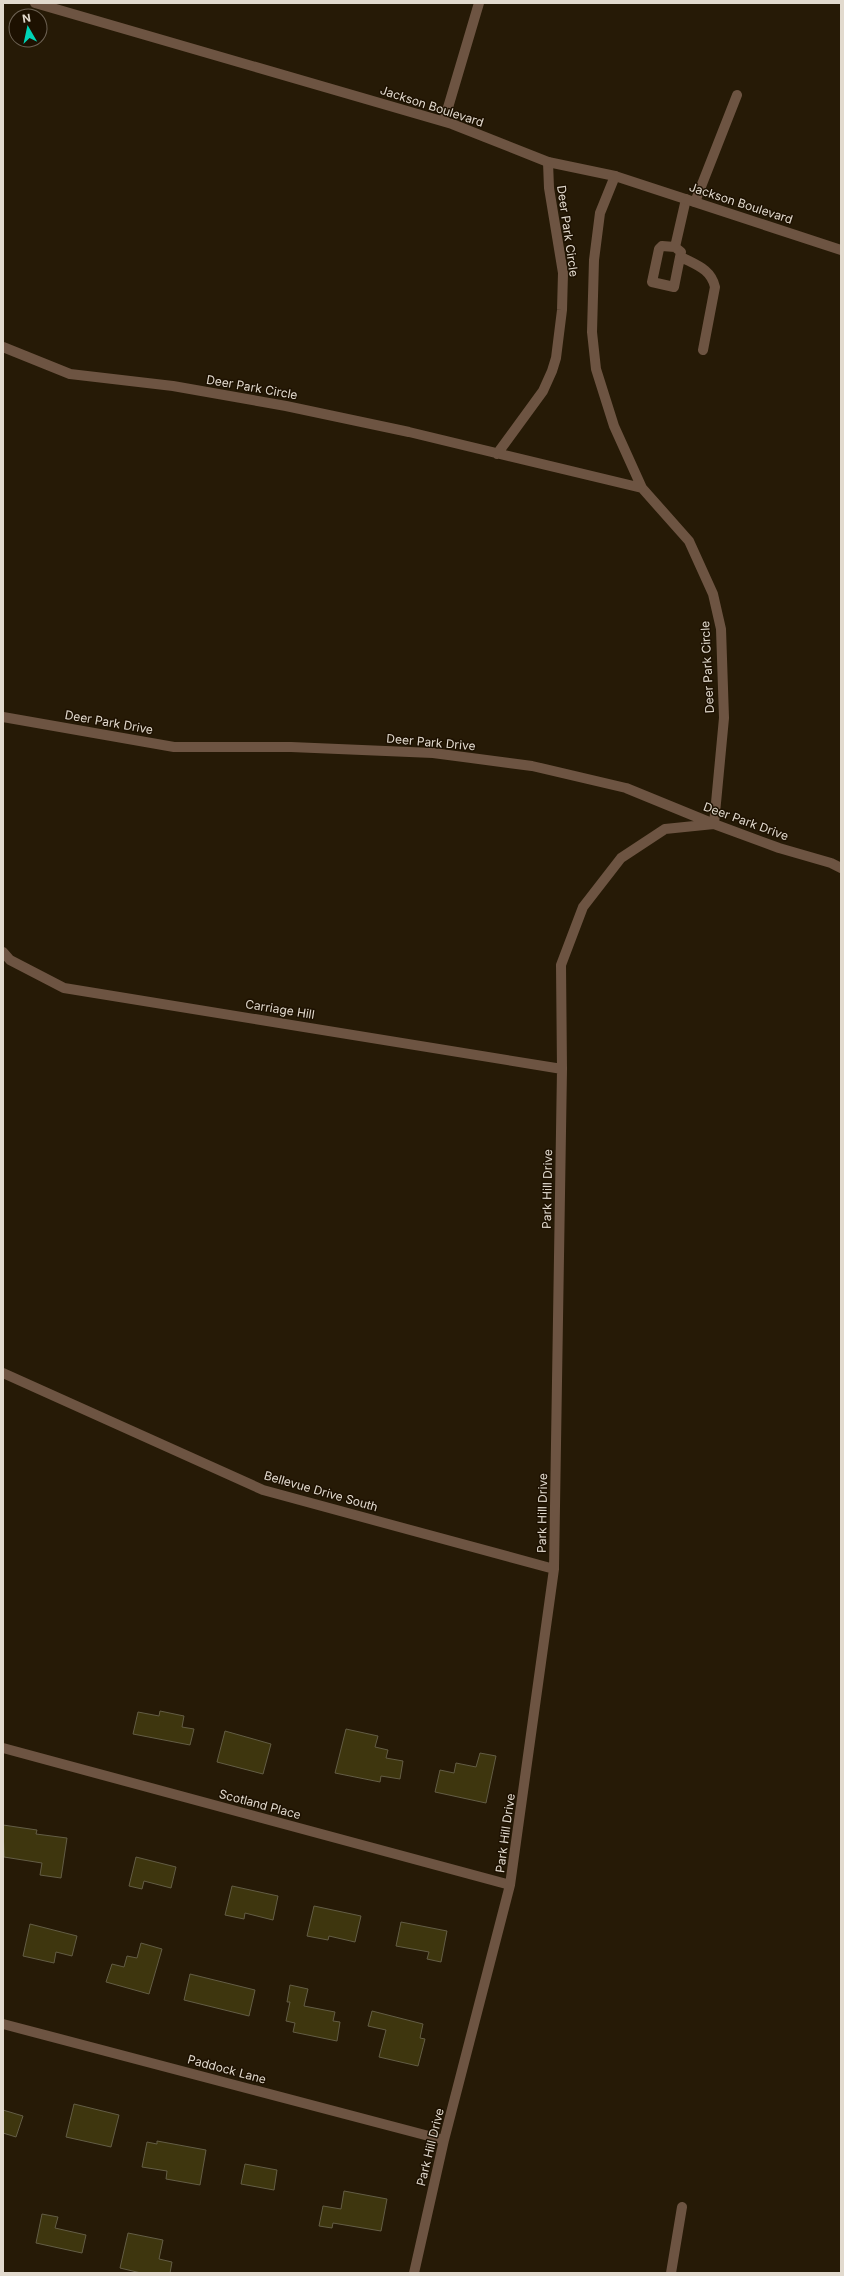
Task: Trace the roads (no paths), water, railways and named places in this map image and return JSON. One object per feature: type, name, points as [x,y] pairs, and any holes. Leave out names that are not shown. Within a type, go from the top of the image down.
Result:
[{"type":"street","name":"Jackson Boulevard","points":[[35,3],[444,121],[548,162],[615,176],[841,250]]},
{"type":"street","points":[[444,121],[479,3]]},
{"type":"street","points":[[675,247],[691,201],[737,95]]},
{"type":"street","name":"Deer Park Circle","points":[[497,454],[543,391],[556,358],[562,310],[562,273],[549,188],[548,162]]},
{"type":"street","points":[[615,176],[600,213],[594,260],[592,332],[596,369],[612,419],[642,488]]},
{"type":"street","points":[[662,246],[675,247],[681,252],[681,257],[674,287],[652,282],[658,249],[662,246]]},
{"type":"street","points":[[681,257],[704,269],[712,277],[715,287],[703,350]]},
{"type":"street","name":"Deer Park Circle","points":[[3,348],[70,374],[174,386],[286,406],[406,431],[642,488],[689,540],[713,594],[721,629],[724,718],[714,824]]},
{"type":"street","name":"Deer Park Drive","points":[[3,717],[174,747],[291,747],[433,753],[532,766],[626,788],[714,824],[779,848],[831,863],[841,868]]},
{"type":"street","name":"Park Hill Drive","points":[[414,2273],[444,2140],[510,1885],[539,1691],[554,1569],[562,1069],[561,965],[583,907],[621,858],[665,829],[714,824]]},
{"type":"street","name":"Carriage Hill","points":[[3,952],[10,960],[64,988],[562,1069]]},
{"type":"street","name":"Bellevue Drive South","points":[[3,1373],[263,1490],[554,1569]]},
{"type":"street","name":"Scotland Place","points":[[3,1748],[510,1885]]},
{"type":"street","name":"Paddock Lane","points":[[3,2024],[444,2140]]},
{"type":"street","points":[[671,2273],[682,2207]]}]
